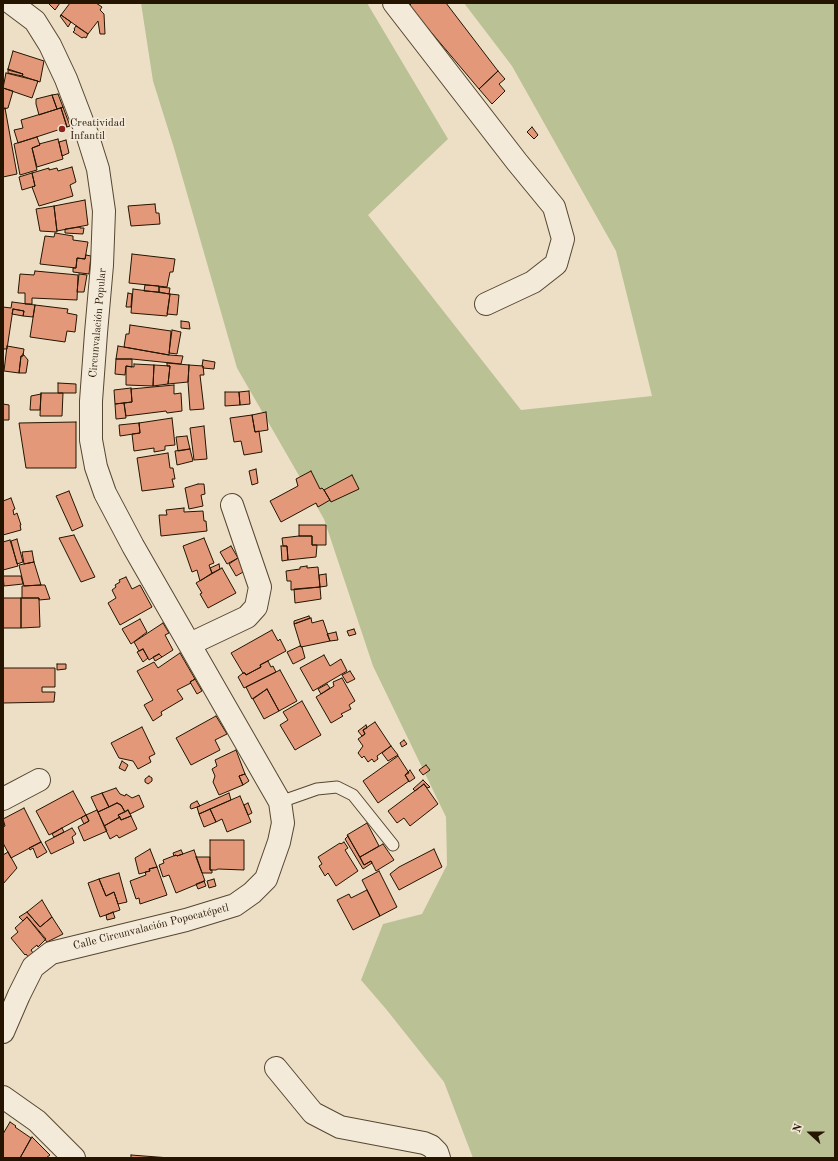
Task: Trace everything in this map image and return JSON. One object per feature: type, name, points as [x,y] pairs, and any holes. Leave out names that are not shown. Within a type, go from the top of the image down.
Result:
[{"type":"street","name":"Circunvalación Popular","points":[[11,3],[35,21],[50,44],[66,79],[87,134],[98,169],[104,211],[102,265],[91,401],[91,440],[96,467],[105,493],[133,546],[190,644]]},
{"type":"street","points":[[394,3],[517,162],[554,206],[563,239],[556,264],[533,282],[486,304]]},
{"type":"street","points":[[190,644],[247,617],[256,607],[260,587],[232,505]]},
{"type":"street","name":"Calle Circunvalación Popocatépetl","points":[[3,1032],[33,967],[51,953],[186,920],[235,906],[252,893],[266,879],[279,842],[283,823],[280,802],[190,644]]},
{"type":"street","points":[[3,799],[39,780]]},
{"type":"street","points":[[276,1068],[313,1113],[340,1127],[424,1143],[432,1146],[437,1152],[439,1158]]},
{"type":"street","points":[[3,1097],[37,1120],[74,1158]]},
{"type":"lane","points":[[280,802],[317,789],[337,787],[353,795],[393,845]]},
{"type":"green space","points":[[141,3],[367,3],[448,139],[368,215],[521,410],[652,396],[616,251],[512,66],[464,3],[835,3],[835,1158],[473,1158],[444,1082],[361,980],[383,924],[422,914],[447,865],[446,817],[373,666],[324,519],[237,368],[174,148],[153,81]]},
{"type":"building","points":[[48,3],[60,3],[55,10]]},
{"type":"building","points":[[70,3],[96,3],[102,7],[100,10],[104,14],[105,34],[100,34],[98,21],[88,34],[61,15]]},
{"type":"building","points":[[412,3],[446,3],[498,71],[479,89],[409,6]]},
{"type":"building","points":[[61,15],[71,22],[68,27],[60,16]]},
{"type":"building","points":[[76,26],[88,34],[86,38],[82,38],[73,32]]},
{"type":"building","points":[[13,51],[44,61],[40,82],[22,76],[23,74],[8,70]]},
{"type":"building","points":[[8,69],[23,74],[22,76],[8,73]]},
{"type":"building","points":[[498,71],[505,79],[499,84],[505,91],[492,104],[479,89]]},
{"type":"building","points":[[6,73],[38,81],[32,98],[3,88]]},
{"type":"building","points":[[3,88],[13,91],[8,108],[3,109]]},
{"type":"building","points":[[58,94],[63,107],[57,109],[52,95]]},
{"type":"building","points":[[52,95],[57,109],[39,115],[36,99]]},
{"type":"building","points":[[63,107],[70,126],[67,127],[61,108]]},
{"type":"building","points":[[5,108],[17,174],[3,177],[3,109]]},
{"type":"building","points":[[61,108],[67,127],[18,143],[14,130],[23,128],[21,120]]},
{"type":"building","points":[[532,127],[538,135],[534,139],[527,132]]},
{"type":"building","points":[[37,137],[40,145],[32,148],[37,170],[20,175],[14,144]]},
{"type":"building","points":[[58,139],[63,159],[37,167],[32,148],[40,145],[39,144]]},
{"type":"building","points":[[66,140],[69,153],[62,156],[59,142]]},
{"type":"building","points":[[72,167],[76,182],[70,185],[73,196],[39,206],[32,187],[35,186],[32,173],[49,168],[49,170],[57,168],[58,171]]},
{"type":"building","points":[[32,173],[35,186],[22,190],[19,177]]},
{"type":"building","points":[[85,200],[88,225],[57,231],[54,206]]},
{"type":"building","points":[[155,204],[156,213],[159,213],[160,224],[131,226],[128,206]]},
{"type":"building","points":[[54,206],[57,232],[40,231],[36,209]]},
{"type":"building","points":[[80,227],[84,228],[83,234],[65,233],[65,229]]},
{"type":"building","points":[[55,233],[73,236],[73,240],[88,242],[85,259],[77,258],[76,268],[40,264],[45,236],[54,237]]},
{"type":"building","points":[[132,254],[175,259],[173,272],[170,272],[167,287],[129,283]]},
{"type":"building","points":[[86,255],[91,256],[89,274],[73,272],[73,268],[76,268],[77,258],[85,259]]},
{"type":"building","points":[[35,271],[78,275],[77,300],[32,298],[32,304],[25,304],[25,293],[18,293],[20,274],[34,275]]},
{"type":"building","points":[[79,274],[87,275],[84,292],[77,292]]},
{"type":"building","points":[[145,285],[159,286],[159,292],[144,291]]},
{"type":"building","points":[[159,287],[170,288],[169,294],[159,292]]},
{"type":"building","points":[[133,289],[170,294],[167,316],[131,313]]},
{"type":"building","points":[[128,293],[132,294],[131,307],[126,307]]},
{"type":"building","points":[[170,294],[179,295],[177,315],[167,314]]},
{"type":"building","points":[[12,302],[35,305],[33,317],[23,316],[24,311],[13,309],[7,349],[3,349],[3,307],[11,308]]},
{"type":"building","points":[[35,305],[68,309],[67,313],[77,315],[75,332],[67,331],[65,342],[30,337]]},
{"type":"building","points":[[13,309],[24,311],[23,316],[12,314]]},
{"type":"building","points":[[181,321],[189,322],[190,329],[181,328]]},
{"type":"building","points":[[130,325],[171,331],[169,355],[124,347],[126,334],[129,334]]},
{"type":"building","points":[[172,330],[181,332],[177,354],[169,353]]},
{"type":"building","points":[[7,346],[24,349],[23,356],[21,356],[19,373],[4,371]]},
{"type":"building","points":[[118,346],[183,356],[181,364],[132,359],[116,359]]},
{"type":"building","points":[[23,354],[28,360],[26,373],[19,373],[21,356],[23,356]]},
{"type":"building","points":[[116,359],[132,359],[132,367],[126,366],[125,375],[115,374]]},
{"type":"building","points":[[203,360],[215,362],[214,369],[203,368]]},
{"type":"building","points":[[167,363],[189,365],[188,382],[168,384],[170,366],[167,366]]},
{"type":"building","points":[[134,364],[154,365],[153,386],[126,385],[126,366],[134,367]]},
{"type":"building","points":[[154,365],[170,366],[168,384],[153,386]]},
{"type":"building","points":[[189,365],[203,366],[204,375],[200,375],[204,409],[190,410],[188,382]]},
{"type":"building","points":[[58,383],[76,384],[76,393],[58,393]]},
{"type":"building","points":[[174,385],[174,394],[181,393],[182,411],[167,413],[166,411],[126,416],[124,403],[132,402],[131,389]]},
{"type":"building","points":[[131,388],[132,402],[115,404],[114,390]]},
{"type":"building","points":[[249,391],[250,404],[240,405],[239,392]]},
{"type":"building","points":[[225,392],[239,392],[240,405],[225,406]]},
{"type":"building","points":[[41,393],[63,393],[62,416],[40,416]]},
{"type":"building","points":[[41,394],[40,410],[30,410],[31,396]]},
{"type":"building","points":[[124,403],[126,418],[116,419],[115,404]]},
{"type":"building","points":[[3,404],[9,405],[9,420],[3,420]]},
{"type":"building","points":[[266,412],[268,430],[255,432],[252,415]]},
{"type":"building","points":[[252,415],[255,432],[259,431],[262,452],[244,455],[241,441],[234,442],[230,418]]},
{"type":"building","points":[[172,418],[175,445],[165,446],[165,450],[154,452],[154,448],[134,451],[132,434],[140,433],[139,423]]},
{"type":"building","points":[[76,422],[76,468],[26,468],[19,423]]},
{"type":"building","points":[[139,423],[140,433],[120,436],[119,425]]},
{"type":"building","points":[[204,426],[207,459],[194,460],[190,428]]},
{"type":"building","points":[[187,436],[190,449],[178,451],[176,437]]},
{"type":"building","points":[[190,449],[193,461],[177,465],[175,451]]},
{"type":"building","points":[[168,453],[170,468],[173,468],[175,479],[172,479],[174,487],[142,491],[137,458]]},
{"type":"building","points":[[256,469],[258,483],[252,485],[249,471]]},
{"type":"building","points":[[311,471],[320,489],[322,488],[324,490],[330,500],[318,507],[316,503],[281,522],[270,501],[298,486],[296,479]]},
{"type":"building","points":[[352,475],[359,489],[331,502],[324,490]]},
{"type":"building","points":[[198,484],[204,484],[205,494],[201,495],[203,506],[189,509],[185,488]]},
{"type":"building","points":[[69,491],[83,526],[72,531],[56,496]]},
{"type":"building","points":[[11,498],[15,509],[13,510],[14,515],[17,513],[21,530],[3,535],[3,501]]},
{"type":"building","points":[[184,508],[184,512],[203,511],[207,531],[161,536],[159,515],[167,515],[166,510]]},
{"type":"building","points":[[299,525],[326,525],[326,545],[312,545],[312,536],[299,536]]},
{"type":"building","points":[[74,535],[95,577],[81,582],[59,538]]},
{"type":"building","points":[[312,536],[312,545],[317,545],[316,557],[288,560],[287,546],[283,546],[282,538]]},
{"type":"building","points":[[204,538],[214,563],[209,565],[212,573],[200,581],[197,570],[192,572],[183,546]]},
{"type":"building","points":[[17,539],[23,562],[17,564],[11,541]]},
{"type":"building","points":[[10,540],[18,566],[3,570],[3,542]]},
{"type":"building","points":[[231,546],[238,558],[227,564],[220,552]]},
{"type":"building","points":[[281,546],[287,546],[288,560],[282,561]]},
{"type":"building","points":[[32,551],[34,562],[24,564],[22,552]]},
{"type":"building","points":[[238,558],[245,571],[236,576],[229,564]]},
{"type":"building","points":[[34,562],[41,585],[24,586],[19,565]]},
{"type":"building","points":[[219,564],[220,569],[212,573],[210,568]]},
{"type":"building","points":[[307,566],[307,568],[318,567],[320,587],[291,590],[291,581],[287,581],[286,571],[300,569],[300,567]]},
{"type":"building","points":[[222,568],[236,593],[208,608],[196,583]]},
{"type":"building","points":[[326,574],[327,586],[320,587],[319,575]]},
{"type":"building","points":[[3,576],[21,576],[23,584],[4,586]]},
{"type":"building","points":[[126,577],[132,589],[140,585],[152,607],[120,625],[108,603],[116,598],[112,590],[116,587],[115,585],[120,582],[119,580]]},
{"type":"building","points":[[45,585],[50,599],[39,600],[39,598],[22,598],[22,586]]},
{"type":"building","points":[[320,587],[321,599],[295,603],[294,589]]},
{"type":"building","points":[[3,598],[21,598],[21,628],[3,628]]},
{"type":"building","points":[[21,598],[39,598],[40,627],[21,628]]},
{"type":"building","points":[[309,616],[310,618],[294,624],[294,621]]},
{"type":"building","points":[[311,618],[312,623],[323,620],[330,641],[301,647],[294,624]]},
{"type":"building","points":[[140,619],[147,632],[131,644],[122,629]]},
{"type":"building","points":[[163,623],[169,633],[165,635],[173,650],[162,657],[159,654],[149,660],[143,649],[139,651],[134,642]]},
{"type":"building","points":[[354,629],[356,634],[349,636],[347,631]]},
{"type":"building","points":[[272,630],[278,641],[280,639],[286,651],[260,665],[261,667],[246,675],[243,673],[231,653]]},
{"type":"building","points":[[336,632],[338,640],[330,641],[327,634]]},
{"type":"building","points":[[300,646],[302,647],[305,658],[293,664],[287,652]]},
{"type":"building","points":[[143,649],[148,658],[143,662],[137,652]]},
{"type":"building","points":[[180,653],[195,679],[190,682],[191,683],[177,690],[183,699],[161,712],[162,715],[153,721],[144,705],[153,700],[137,671],[154,662],[158,668]]},
{"type":"building","points":[[159,654],[162,657],[155,661],[153,657]]},
{"type":"building","points":[[324,655],[330,666],[341,659],[347,671],[313,691],[300,668]]},
{"type":"building","points":[[268,661],[276,672],[244,688],[238,677],[243,673],[246,675],[261,667],[260,665]]},
{"type":"building","points":[[57,664],[66,664],[66,669],[57,670]]},
{"type":"building","points":[[3,668],[55,668],[55,687],[42,687],[42,692],[55,692],[54,702],[3,703]]},
{"type":"building","points":[[280,670],[297,701],[279,711],[267,689],[252,699],[246,687]]},
{"type":"building","points":[[350,671],[355,679],[347,683],[342,675]]},
{"type":"building","points":[[342,678],[355,701],[349,705],[351,709],[341,714],[343,716],[331,723],[316,697],[334,686],[333,682]]},
{"type":"building","points":[[195,679],[202,691],[197,694],[190,682]]},
{"type":"building","points":[[327,684],[330,688],[321,694],[318,689]]},
{"type":"building","points":[[267,689],[279,711],[264,719],[253,699]]},
{"type":"building","points":[[302,701],[321,735],[295,750],[280,725],[288,720],[283,712]]},
{"type":"building","points":[[216,716],[227,734],[215,740],[220,750],[191,765],[176,738]]},
{"type":"building","points":[[375,722],[391,746],[377,756],[378,759],[374,762],[372,759],[368,762],[364,756],[362,758],[358,753],[363,746],[358,739],[365,734],[363,730]]},
{"type":"building","points":[[366,725],[367,728],[363,730],[365,734],[362,736],[358,731]]},
{"type":"building","points":[[142,727],[155,754],[149,757],[151,762],[138,769],[133,761],[119,758],[111,743]]},
{"type":"building","points":[[404,740],[407,744],[402,747],[400,743]]},
{"type":"building","points":[[391,746],[398,755],[388,761],[382,753]]},
{"type":"building","points":[[236,750],[245,774],[239,776],[243,785],[219,795],[213,782],[215,776],[212,769],[217,766],[215,760]]},
{"type":"building","points":[[398,756],[409,773],[405,775],[409,781],[378,803],[363,781]]},
{"type":"building","points":[[122,761],[128,765],[125,771],[119,768]]},
{"type":"building","points":[[426,765],[430,770],[423,775],[419,770]]},
{"type":"building","points":[[410,770],[415,778],[409,782],[405,775]]},
{"type":"building","points":[[245,774],[249,781],[243,785],[239,776]]},
{"type":"building","points":[[149,776],[152,778],[152,781],[148,784],[145,782],[145,779]]},
{"type":"building","points":[[423,780],[430,787],[427,788],[424,784],[415,791],[413,789]]},
{"type":"building","points":[[424,784],[438,804],[410,826],[404,818],[397,823],[388,811]]},
{"type":"building","points":[[116,788],[120,794],[125,796],[126,794],[132,798],[139,795],[144,807],[130,814],[128,810],[125,812],[121,805],[117,803],[109,807],[102,793]]},
{"type":"building","points":[[73,791],[86,815],[49,835],[36,811]]},
{"type":"building","points":[[102,793],[109,807],[98,812],[91,797]]},
{"type":"building","points":[[229,793],[231,800],[199,814],[197,807]]},
{"type":"building","points":[[240,796],[251,822],[227,832],[222,819],[216,822],[210,809]]},
{"type":"building","points":[[197,801],[200,806],[191,809],[191,804]]},
{"type":"building","points":[[117,803],[121,805],[125,812],[118,815],[120,817],[104,826],[98,812]]},
{"type":"building","points":[[248,803],[252,813],[248,815],[244,805]]},
{"type":"building","points":[[24,808],[41,842],[11,858],[3,843],[3,827],[5,826],[3,819]]},
{"type":"building","points":[[210,809],[216,822],[204,827],[199,814]]},
{"type":"building","points":[[97,810],[107,831],[84,841],[78,827],[89,821],[86,815]]},
{"type":"building","points":[[128,810],[131,816],[121,820],[118,815]]},
{"type":"building","points":[[86,815],[89,821],[84,824],[81,818]]},
{"type":"building","points":[[131,816],[137,829],[119,838],[117,835],[110,839],[104,826],[120,817],[121,820]]},
{"type":"building","points":[[367,823],[379,846],[360,857],[347,835]]},
{"type":"building","points":[[62,828],[64,832],[54,837],[52,834]]},
{"type":"building","points":[[72,828],[76,834],[72,837],[74,843],[51,854],[45,842]]},
{"type":"building","points":[[348,836],[364,865],[371,861],[372,863],[363,869],[345,839]]},
{"type":"building","points":[[210,840],[244,840],[244,870],[210,870]]},
{"type":"building","points":[[41,842],[47,852],[37,858],[33,848],[30,850],[29,848]]},
{"type":"building","points":[[344,842],[348,848],[345,850],[358,871],[336,886],[328,873],[325,876],[319,866],[322,864],[318,857]]},
{"type":"building","points":[[383,844],[394,860],[376,871],[371,861],[364,865],[360,857]]},
{"type":"building","points":[[150,849],[157,867],[139,874],[135,858]]},
{"type":"building","points":[[434,849],[442,867],[399,890],[390,874],[399,867]]},
{"type":"building","points":[[181,850],[183,854],[174,856],[173,853]]},
{"type":"building","points":[[194,850],[205,881],[176,893],[169,875],[163,877],[159,865],[164,863],[163,860]]},
{"type":"building","points":[[8,852],[17,868],[3,884],[3,855]]},
{"type":"building","points":[[196,857],[210,857],[210,870],[212,870],[212,873],[202,873]]},
{"type":"building","points":[[157,867],[167,895],[140,904],[139,898],[136,899],[130,881],[146,875],[145,872],[150,871],[149,869]]},
{"type":"building","points":[[379,871],[397,907],[380,916],[362,880]]},
{"type":"building","points":[[119,873],[127,902],[118,904],[114,892],[106,896],[99,879]]},
{"type":"building","points":[[99,879],[106,896],[114,892],[120,910],[100,917],[88,883]]},
{"type":"building","points":[[214,879],[216,886],[209,888],[207,881]]},
{"type":"building","points":[[204,881],[206,886],[198,889],[196,884]]},
{"type":"building","points":[[367,890],[380,916],[353,930],[337,900],[349,894],[351,898]]},
{"type":"building","points":[[42,900],[52,917],[40,927],[27,912]]},
{"type":"building","points":[[27,912],[40,927],[52,917],[63,934],[47,942],[27,917],[23,921],[19,917]]},
{"type":"building","points":[[113,912],[115,918],[107,920],[106,915]]},
{"type":"building","points":[[27,917],[46,939],[38,947],[37,945],[31,950],[33,953],[29,958],[11,938],[18,932],[15,928]]},
{"type":"building","points":[[10,1122],[31,1138],[20,1158],[3,1158],[3,1134]]},
{"type":"building","points":[[32,1137],[50,1155],[46,1158],[20,1158]]},
{"type":"building","points":[[131,1155],[170,1158],[131,1158]]},
{"type":"place","name":"Creatividad Infantil","points":[[62,129]]}]
